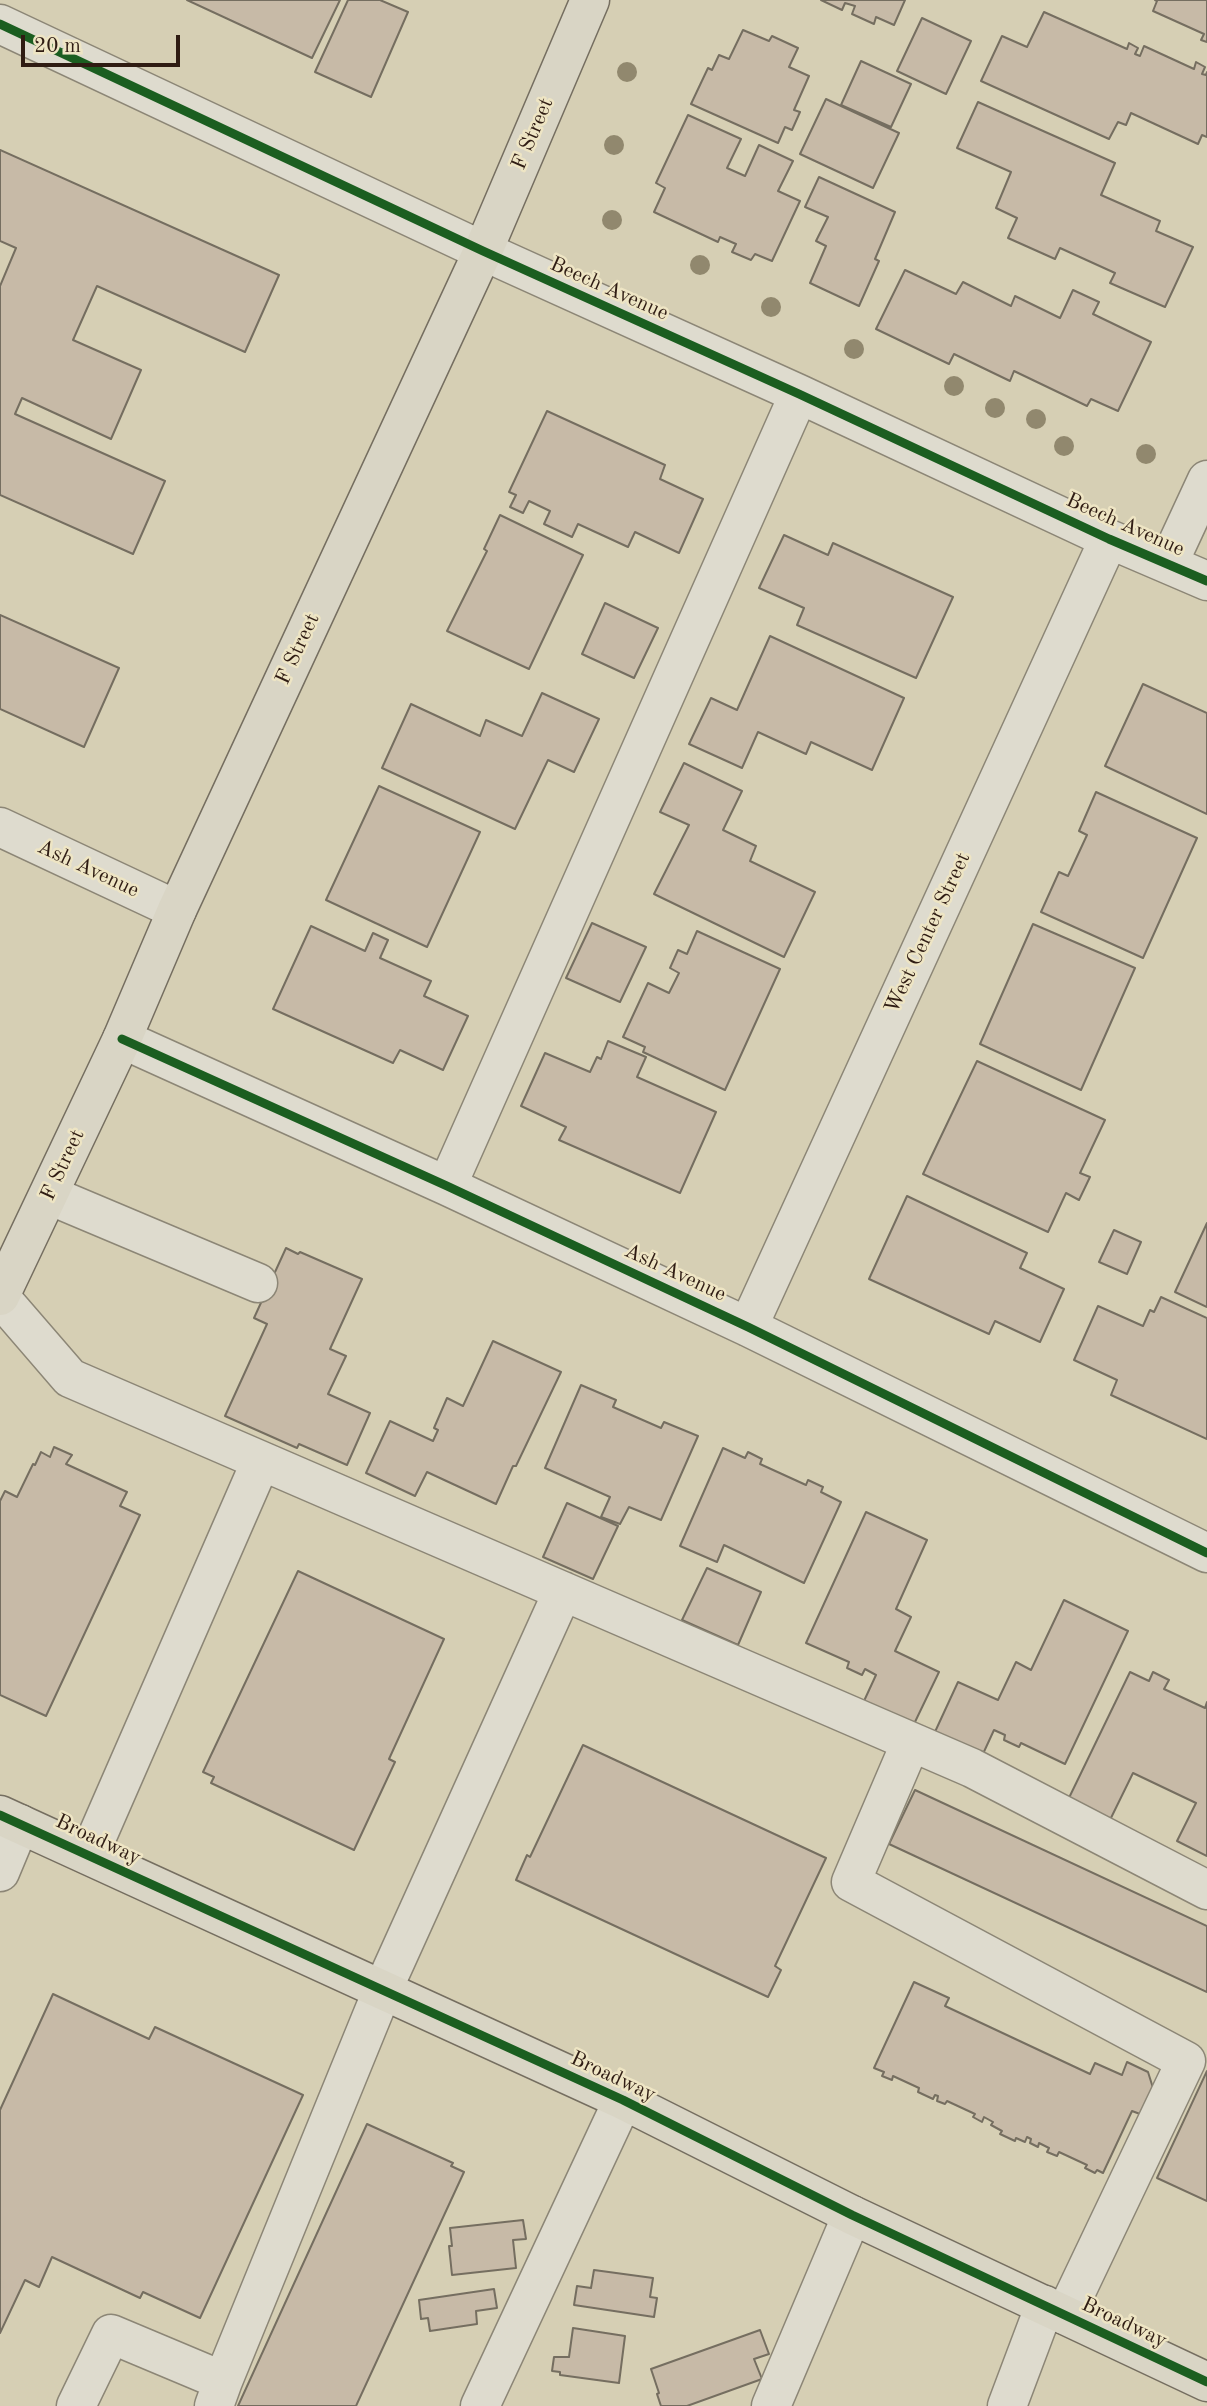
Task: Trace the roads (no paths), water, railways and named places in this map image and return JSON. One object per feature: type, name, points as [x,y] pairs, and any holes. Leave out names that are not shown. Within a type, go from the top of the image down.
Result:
[{"type":"main road","name":"F Street","points":[[0,1297],[122,1039],[177,910],[483,251],[590,0]]},
{"type":"main road","name":"Broadway","points":[[10,1820],[622,2100],[852,2215],[1207,2382]]},
{"type":"street","name":"Beech Avenue","points":[[5,17],[483,251],[799,394],[1109,539],[1207,581]]},
{"type":"street","points":[[447,1186],[799,394]]},
{"type":"street","points":[[1168,564],[1207,480]]},
{"type":"street","name":"West Center Street","points":[[748,1326],[1109,539]]},
{"type":"street","name":"Ash Avenue","points":[[0,827],[177,910]]},
{"type":"street","name":"Ash Avenue","points":[[122,1039],[748,1326],[1207,1553]]},
{"type":"street","points":[[49,1195],[258,1283]]},
{"type":"street","points":[[0,1297],[70,1378],[972,1768],[1207,1890]]},
{"type":"street","points":[[89,1855],[261,1461]]},
{"type":"street","points":[[76,2406],[111,2334],[219,2393],[383,1989],[563,1591]]},
{"type":"street","points":[[911,1742],[851,1882],[1186,2061],[1007,2406]]},
{"type":"street","points":[[0,1872],[10,1820]]},
{"type":"street","points":[[480,2406],[622,2100]]},
{"type":"street","points":[[771,2406],[852,2215]]}]
